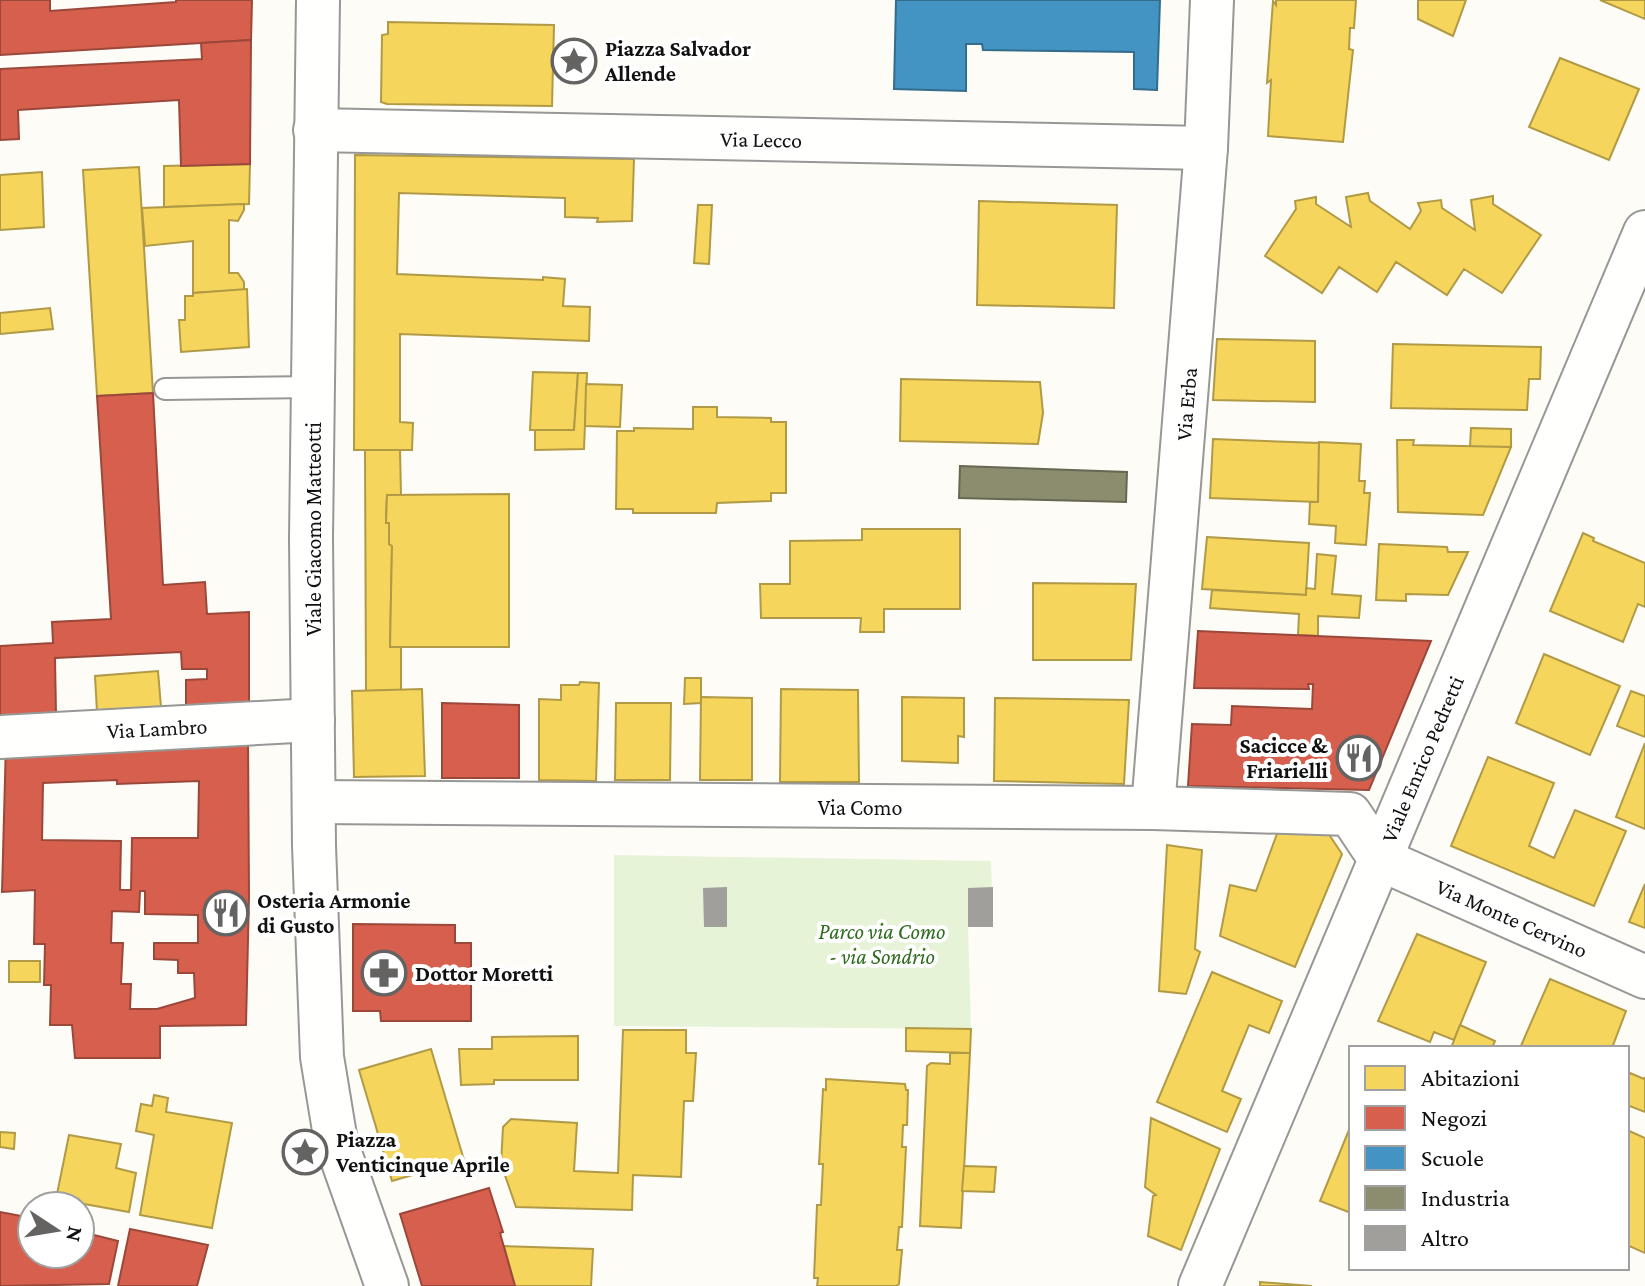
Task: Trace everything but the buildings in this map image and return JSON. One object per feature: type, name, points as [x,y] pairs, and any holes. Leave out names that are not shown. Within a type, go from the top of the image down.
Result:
[{"type":"street","name":"Viale Giacomo Matteotti","points":[[318,0],[311,538],[314,846],[322,1057],[336,1142],[387,1286]]},
{"type":"street","name":"Via Erba","points":[[1153,808],[1206,148],[1212,0]]},
{"type":"street","name":"Via Lecco","points":[[315,130],[1206,148]]},
{"type":"street","name":"Viale Enrico Pedretti","points":[[1200,1286],[1645,232]]},
{"type":"street","name":"Via Lambro","points":[[0,737],[313,720]]},
{"type":"street","name":"Via Como","points":[[315,802],[1153,808],[1350,814],[1380,859]]},
{"type":"street","name":"Via Monte Cervino","points":[[1380,859],[1645,977]]},
{"type":"lane","points":[[165,389],[314,387]]},
{"type":"green space","name":"Parco via Como - via Sondrio","points":[[614,855],[991,861],[993,927],[968,927],[971,1029],[614,1026]]},
{"type":"place","name":"Piazza Salvador Allende","points":[[574,61]]},
{"type":"place","name":"Sacicce & Friarielli","points":[[1359,758]]},
{"type":"place","name":"Osteria Armonie di Gusto","points":[[226,913]]},
{"type":"place","name":"Dottor Moretti","points":[[384,973]]},
{"type":"place","name":"Piazza Venticinque Aprile","points":[[305,1152]]}]
